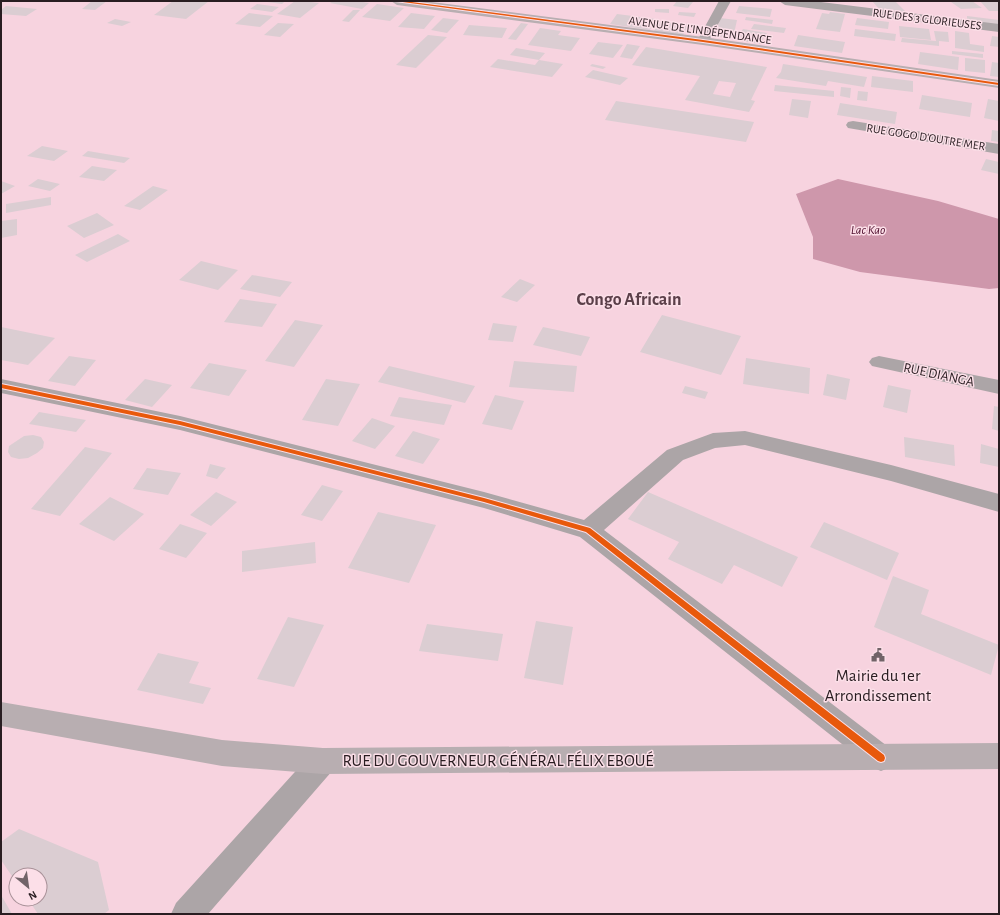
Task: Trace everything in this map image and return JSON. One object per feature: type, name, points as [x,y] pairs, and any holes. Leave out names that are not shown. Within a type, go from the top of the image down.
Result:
[{"type":"street","name":"AVENUE DE L'INDÉPENDANCE","points":[[397,1],[703,41],[999,84]]},
{"type":"street","points":[[703,41],[725,1]]},
{"type":"street","name":"RUE DES 3 GLORIEUSES","points":[[785,1],[886,15],[999,28]]},
{"type":"street","points":[[886,15],[976,13]]},
{"type":"street","name":"RUE GOGO D'OUTRE MER","points":[[853,125],[999,148]]},
{"type":"street","name":"RUE DIANGA","points":[[879,362],[999,387]]},
{"type":"street","points":[[1,386],[180,423],[484,500],[588,530],[881,758]]},
{"type":"street","points":[[588,530],[675,455],[713,440],[745,438],[891,473],[999,503]]},
{"type":"street","name":"RUE DU GOUVERNEUR GÉNÉRAL FÉLIX EBOUÉ","points":[[1,714],[222,753],[323,761],[999,756]]},
{"type":"street","points":[[187,914],[323,761]]},
{"type":"shaded area","points":[[1,1],[999,1],[999,914],[1,914]]},
{"type":"water","name":"Lac Kao","points":[[838,179],[938,201],[999,219],[999,288],[989,289],[860,272],[813,259],[813,237],[796,194]]},
{"type":"building","points":[[92,1],[107,1],[95,10],[82,9]]},
{"type":"building","points":[[173,1],[209,1],[186,19],[154,15]]},
{"type":"building","points":[[260,1],[285,1],[282,4]]},
{"type":"building","points":[[295,1],[319,3],[300,18],[277,14]]},
{"type":"building","points":[[333,1],[357,1],[369,3],[362,9],[330,3]]},
{"type":"building","points":[[677,1],[693,2],[688,8],[673,6]]},
{"type":"building","points":[[864,1],[865,2],[839,2]]},
{"type":"building","points":[[872,1],[895,1],[906,12],[883,13]]},
{"type":"building","points":[[972,1],[982,8],[961,9],[951,2]]},
{"type":"building","points":[[980,1],[998,1],[999,11],[989,11]]},
{"type":"building","points":[[257,4],[279,7],[272,12],[250,9]]},
{"type":"building","points":[[377,4],[404,8],[390,21],[362,17]]},
{"type":"building","points":[[6,6],[37,9],[26,16],[1,14],[1,10]]},
{"type":"building","points":[[739,6],[772,9],[770,17],[736,13]]},
{"type":"building","points":[[655,9],[669,9],[669,13],[655,12]]},
{"type":"building","points":[[353,10],[360,10],[349,22],[342,21]]},
{"type":"building","points":[[679,12],[696,13],[694,17],[678,15]]},
{"type":"building","points":[[830,12],[845,14],[840,32],[816,29],[822,13],[829,14]]},
{"type":"building","points":[[249,13],[273,16],[260,27],[235,24]]},
{"type":"building","points":[[411,13],[435,16],[424,29],[398,27]]},
{"type":"building","points":[[617,14],[656,19],[650,30],[610,24]]},
{"type":"building","points":[[967,16],[999,20],[999,27],[967,23]]},
{"type":"building","points":[[746,17],[773,20],[772,24],[745,20]]},
{"type":"building","points":[[443,18],[459,20],[447,33],[431,30]]},
{"type":"building","points":[[720,18],[737,20],[733,38],[715,36]]},
{"type":"building","points":[[857,18],[889,22],[888,29],[855,25]]},
{"type":"building","points":[[115,19],[131,22],[122,26],[107,23]]},
{"type":"building","points":[[661,21],[689,24],[683,35],[654,31]]},
{"type":"building","points":[[278,23],[294,24],[280,37],[264,35]]},
{"type":"building","points":[[521,23],[528,24],[516,40],[508,39]]},
{"type":"building","points":[[754,24],[786,28],[784,33],[751,29]]},
{"type":"building","points":[[469,25],[507,28],[502,38],[463,35]]},
{"type":"building","points":[[899,26],[929,29],[931,40],[900,37]]},
{"type":"building","points":[[540,28],[561,31],[558,35],[580,38],[571,51],[528,45]]},
{"type":"building","points":[[743,29],[767,33],[760,44],[736,40]]},
{"type":"building","points":[[855,29],[896,34],[895,41],[854,36]]},
{"type":"building","points":[[934,31],[948,32],[949,42],[939,41],[939,46],[901,42],[902,38],[936,41]]},
{"type":"building","points":[[955,31],[969,33],[970,44],[984,46],[984,52],[955,48]]},
{"type":"building","points":[[428,35],[447,37],[416,68],[396,65]]},
{"type":"building","points":[[798,35],[845,42],[842,53],[794,46]]},
{"type":"building","points":[[992,36],[999,37],[999,47],[990,46]]},
{"type":"building","points":[[598,42],[623,45],[613,58],[589,54]]},
{"type":"building","points":[[627,44],[640,46],[632,59],[620,57]]},
{"type":"building","points":[[646,47],[767,67],[751,100],[755,101],[749,112],[685,100],[700,76],[632,65]],"holes":[[[719,81],[736,83],[730,97],[713,94]]]},
{"type":"building","points":[[516,48],[545,53],[539,60],[510,55]]},
{"type":"building","points":[[952,51],[983,54],[983,58],[952,54]]},
{"type":"building","points":[[920,52],[959,57],[958,70],[918,64]]},
{"type":"building","points":[[965,58],[985,60],[985,73],[965,71]]},
{"type":"building","points":[[498,59],[535,65],[539,60],[563,64],[552,77],[490,67]]},
{"type":"building","points":[[992,62],[999,63],[999,77],[990,76]]},
{"type":"building","points":[[592,64],[606,67],[603,69],[590,66]]},
{"type":"building","points":[[783,64],[867,77],[864,87],[828,81],[826,86],[776,78],[781,72]]},
{"type":"building","points":[[593,70],[628,78],[620,85],[585,77]]},
{"type":"building","points":[[872,76],[913,81],[913,92],[871,87]]},
{"type":"building","points":[[775,85],[834,91],[834,97],[774,91]]},
{"type":"building","points":[[841,87],[851,88],[850,98],[840,96]]},
{"type":"building","points":[[858,91],[868,92],[867,101],[857,100]]},
{"type":"building","points":[[922,95],[972,103],[970,117],[919,109]]},
{"type":"building","points":[[792,99],[811,101],[808,118],[789,115]]},
{"type":"building","points":[[988,99],[999,101],[999,121],[984,118]]},
{"type":"building","points":[[616,101],[754,122],[746,142],[605,120]]},
{"type":"building","points":[[840,103],[897,112],[895,124],[837,115]]},
{"type":"building","points":[[992,130],[999,131],[999,142],[991,141]]},
{"type":"building","points":[[42,146],[68,151],[54,161],[27,156]]},
{"type":"building","points":[[88,151],[130,158],[124,163],[82,156]]},
{"type":"building","points":[[986,159],[999,162],[999,174],[981,170]]},
{"type":"building","points":[[92,166],[117,170],[104,181],[79,177]]},
{"type":"building","points":[[38,179],[60,184],[50,191],[28,186]]},
{"type":"building","points":[[1,181],[15,186],[1,194]]},
{"type":"building","points":[[153,186],[168,190],[140,210],[124,206]]},
{"type":"building","points":[[51,197],[51,205],[6,213],[6,204]]},
{"type":"building","points":[[97,213],[114,225],[84,238],[67,226]]},
{"type":"building","points":[[17,219],[17,235],[1,238],[1,221]]},
{"type":"building","points":[[118,234],[130,241],[87,262],[75,255]]},
{"type":"building","points":[[201,261],[238,270],[218,290],[179,280]]},
{"type":"building","points":[[252,275],[292,282],[280,297],[240,289]]},
{"type":"building","points":[[520,279],[535,285],[517,302],[501,297]]},
{"type":"building","points":[[240,299],[277,304],[262,327],[224,322]]},
{"type":"building","points":[[662,315],[741,336],[721,375],[640,352]]},
{"type":"building","points":[[295,320],[323,325],[294,367],[265,361]]},
{"type":"building","points":[[493,323],[517,326],[513,342],[488,340]]},
{"type":"building","points":[[1,327],[55,338],[28,365],[1,360]]},
{"type":"building","points":[[543,327],[590,337],[581,356],[533,345]]},
{"type":"building","points":[[69,356],[96,360],[75,386],[48,381]]},
{"type":"building","points":[[746,358],[810,368],[809,394],[743,384]]},
{"type":"building","points":[[514,361],[577,366],[574,392],[509,387]]},
{"type":"building","points":[[209,363],[247,370],[229,396],[190,388]]},
{"type":"building","points":[[389,366],[475,386],[465,403],[378,382]]},
{"type":"building","points":[[827,374],[850,379],[846,400],[823,395]]},
{"type":"building","points":[[145,379],[172,385],[152,407],[125,400]]},
{"type":"building","points":[[326,379],[360,384],[338,426],[302,420]]},
{"type":"building","points":[[888,385],[911,390],[907,413],[883,407]]},
{"type":"building","points":[[685,386],[708,392],[705,399],[682,393]]},
{"type":"building","points":[[495,395],[524,401],[512,430],[482,424]]},
{"type":"building","points":[[399,397],[452,405],[444,425],[390,416]]},
{"type":"building","points":[[994,406],[999,407],[999,431],[992,429]]},
{"type":"building","points":[[39,412],[86,420],[76,432],[29,424]]},
{"type":"building","points":[[372,418],[395,426],[375,449],[352,441]]},
{"type":"building","points":[[413,431],[440,439],[423,464],[395,456]]},
{"type":"building","points":[[33,435],[41,437],[44,442],[43,448],[28,458],[19,459],[11,457],[8,452],[9,446],[24,436]]},
{"type":"building","points":[[904,437],[954,445],[955,466],[905,457]]},
{"type":"building","points":[[981,444],[999,449],[999,467],[980,463]]},
{"type":"building","points":[[85,447],[112,453],[60,516],[31,509]]},
{"type":"building","points":[[210,464],[226,468],[217,479],[206,476]]},
{"type":"building","points":[[147,468],[181,473],[168,495],[133,489]]},
{"type":"building","points":[[322,485],[343,491],[322,521],[301,515]]},
{"type":"building","points":[[216,492],[237,502],[211,526],[190,515]]},
{"type":"building","points":[[648,492],[798,557],[782,587],[734,565],[722,584],[668,559],[679,542],[628,519]]},
{"type":"building","points":[[110,497],[144,514],[114,541],[79,524]]},
{"type":"building","points":[[378,512],[436,525],[409,583],[348,568]]},
{"type":"building","points":[[824,522],[899,553],[887,580],[810,547]]},
{"type":"building","points":[[180,524],[207,533],[186,558],[159,549]]},
{"type":"building","points":[[315,542],[316,563],[242,572],[242,551]]},
{"type":"building","points":[[893,576],[929,590],[921,614],[999,645],[991,675],[874,627]]},
{"type":"building","points":[[288,617],[324,625],[294,687],[257,679]]},
{"type":"building","points":[[536,621],[573,627],[563,685],[524,678]]},
{"type":"building","points":[[427,624],[503,634],[498,661],[419,651]]},
{"type":"building","points":[[158,653],[199,662],[189,683],[211,688],[203,704],[137,690]]},
{"type":"building","points":[[19,829],[98,862],[109,910],[104,914],[38,914],[33,907],[48,907],[48,867],[8,867],[8,870],[1,860],[1,842]]},
{"type":"building","points":[[1,895],[12,914],[1,914]]},
{"type":"cycle path","points":[[397,1],[703,41],[999,84]]},
{"type":"cycle path","points":[[1,386],[180,423],[484,500],[588,530],[881,758]]},
{"type":"place","name":"Mairie du 1er Arrondissement","points":[[878,655]]},
{"type":"district","name":"Congo Africain","points":[[629,299]]}]
